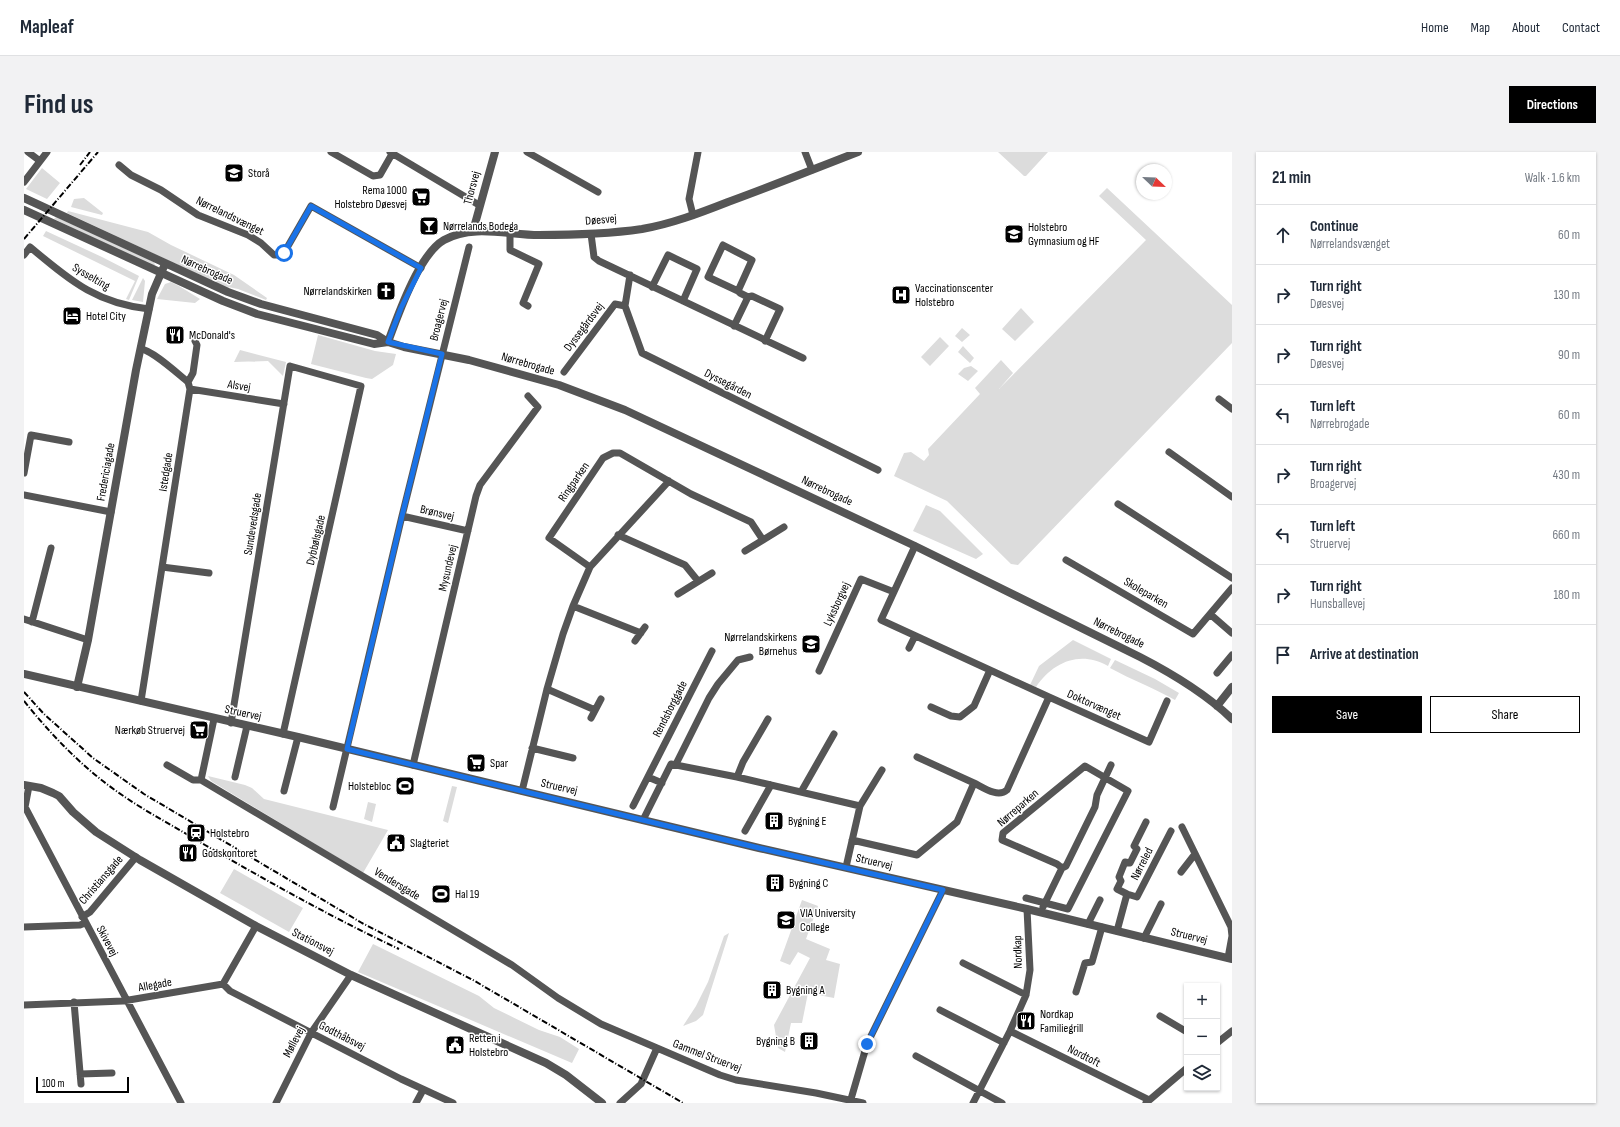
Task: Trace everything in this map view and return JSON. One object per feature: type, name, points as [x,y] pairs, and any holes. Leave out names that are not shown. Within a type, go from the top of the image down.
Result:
[{"type":"street","points":[[28,152],[40,161]]},
{"type":"street","points":[[25,181],[47,152]]},
{"type":"street","points":[[331,152],[373,176],[380,175],[391,153],[479,205]]},
{"type":"street","name":"Thorsvej","points":[[472,231],[495,152]]},
{"type":"street","points":[[527,152],[598,192]]},
{"type":"street","points":[[693,215],[689,199],[698,152]]},
{"type":"street","points":[[805,152],[812,170]]},
{"type":"street","name":"Døesvej","points":[[388,342],[401,308],[430,253],[438,244],[458,234],[472,231],[538,235],[591,234],[642,228],[693,215],[858,152]]},
{"type":"street","name":"Nørrelandsvænget","points":[[120,165],[131,175],[161,190],[198,215],[248,235],[261,243],[274,255],[284,253],[311,206],[421,268]]},
{"type":"street","name":"Nørrebrogade","points":[[24,198],[165,264],[228,292],[261,304],[377,335],[388,342],[469,360],[559,385],[625,410],[915,546],[1140,657],[1169,672],[1194,688],[1232,719]]},
{"type":"street","name":"Nørrebrogade","points":[[24,210],[223,302],[257,314],[374,344],[388,342]]},
{"type":"street","points":[[510,233],[510,250],[539,264],[523,303],[528,306]]},
{"type":"street","points":[[591,234],[594,257],[599,261],[803,358]]},
{"type":"street","points":[[708,277],[723,245],[752,260],[738,291]]},
{"type":"street","name":"Sysselting","points":[[24,254],[30,247],[78,285],[94,295],[112,302],[149,309]]},
{"type":"street","name":"Broagervej","points":[[333,807],[402,516],[469,247]]},
{"type":"street","points":[[652,287],[668,255],[748,297],[752,296],[780,308],[765,341]]},
{"type":"street","name":"Fredericiagade","points":[[78,687],[152,294],[165,264]]},
{"type":"street","points":[[683,301],[697,269]]},
{"type":"street","name":"Dyssegården","points":[[630,275],[625,306],[642,353],[878,470]]},
{"type":"street","points":[[734,326],[748,297]]},
{"type":"street","name":"Dyssegårdsvej","points":[[564,372],[615,304],[625,306]]},
{"type":"street","name":"Istedgade","points":[[141,701],[189,385],[193,373],[197,345],[195,341]]},
{"type":"street","points":[[141,349],[149,352],[189,385]]},
{"type":"street","name":"Sundevedsgade","points":[[231,723],[290,366],[326,376]]},
{"type":"street","name":"Dybbølsgade","points":[[283,734],[362,386],[326,376]]},
{"type":"street","name":"Alsvej","points":[[189,385],[284,404]]},
{"type":"street","name":"Mysundevej","points":[[413,765],[476,496],[480,485],[538,407],[528,396]]},
{"type":"street","points":[[1219,399],[1232,409]]},
{"type":"street","points":[[24,473],[31,435],[69,442]]},
{"type":"street","points":[[1169,452],[1232,497]]},
{"type":"street","name":"Ringparken","points":[[590,567],[549,538],[603,458],[613,453],[620,453],[691,494],[751,522],[762,540]]},
{"type":"street","points":[[522,791],[547,690],[563,634],[590,567],[669,481]]},
{"type":"street","points":[[24,495],[111,512]]},
{"type":"street","points":[[1118,504],[1232,578]]},
{"type":"street","name":"Brønsvej","points":[[402,516],[468,531]]},
{"type":"street","points":[[745,551],[784,527]]},
{"type":"street","points":[[618,535],[685,565],[698,581]]},
{"type":"street","points":[[915,546],[881,620],[1049,697]]},
{"type":"street","points":[[32,622],[51,548]]},
{"type":"street","name":"Skoleparken","points":[[1066,560],[1193,634],[1232,588]]},
{"type":"street","points":[[162,566],[210,573]]},
{"type":"street","points":[[678,594],[712,573]]},
{"type":"street","name":"Lyksborgvej","points":[[819,670],[861,578],[894,592]]},
{"type":"street","points":[[573,606],[643,630],[635,641]]},
{"type":"street","points":[[1210,614],[1232,633]]},
{"type":"street","points":[[24,620],[88,640]]},
{"type":"street","points":[[909,648],[915,636]]},
{"type":"street","name":"Rendsborggade","points":[[633,806],[712,651]]},
{"type":"street","points":[[1217,673],[1232,655]]},
{"type":"street","points":[[676,764],[709,698],[718,684],[738,660],[750,657]]},
{"type":"street","points":[[931,707],[951,716],[960,717],[974,706],[990,670]]},
{"type":"street","name":"Struervej","points":[[24,674],[231,723],[298,737],[759,848],[1027,909],[1230,958],[1232,936],[1231,928],[1182,827]]},
{"type":"street","points":[[1217,706],[1232,687]]},
{"type":"street","points":[[547,690],[595,710]]},
{"type":"street","name":"Doktorvænget","points":[[917,757],[998,794],[1003,793],[1007,790],[1049,697],[1149,742],[1167,701]]},
{"type":"street","points":[[591,718],[600,699]]},
{"type":"street","points":[[201,780],[214,719]]},
{"type":"street","points":[[737,777],[768,719]]},
{"type":"street","points":[[235,777],[247,726]]},
{"type":"street","points":[[802,792],[834,734]]},
{"type":"street","points":[[284,792],[298,737]]},
{"type":"street","points":[[532,748],[573,758]]},
{"type":"street","points":[[643,820],[671,764],[737,777],[860,806]]},
{"type":"street","name":"Vendersgade","points":[[167,765],[193,780],[201,780],[512,965],[558,998],[601,1024],[657,1048]]},
{"type":"street","points":[[1041,913],[1044,902],[1062,868],[1066,866],[1095,807],[1097,795],[1110,765]]},
{"type":"street","name":"Nørreparken","points":[[1026,898],[1068,909],[1128,791],[1085,766],[1003,833],[1002,840],[1058,864],[1062,868]]},
{"type":"street","points":[[846,868],[860,806],[882,770]]},
{"type":"street","points":[[648,777],[662,784]]},
{"type":"street","points":[[852,840],[917,855],[957,822],[974,783]]},
{"type":"street","name":"Stationsvej","points":[[26,785],[50,791],[59,796],[73,812],[96,832],[136,857],[256,926],[351,976],[546,1063],[566,1075],[602,1103]]},
{"type":"street","name":"Skivevej","points":[[26,785],[25,807],[83,920],[181,1103]]},
{"type":"street","points":[[745,831],[771,785]]},
{"type":"street","name":"Nørreled","points":[[1146,822],[1134,846],[1137,849],[1130,863],[1125,862],[1119,877],[1121,881],[1117,889],[1127,894],[1137,897],[1171,831]]},
{"type":"street","points":[[1181,872],[1195,854]]},
{"type":"street","name":"Christiansgade","points":[[83,920],[136,857]]},
{"type":"street","points":[[851,1099],[867,1044],[943,890]]},
{"type":"street","name":"Nørreled","points":[[1117,931],[1127,894]]},
{"type":"street","points":[[1088,924],[1100,900]]},
{"type":"street","points":[[1144,938],[1161,904]]},
{"type":"street","name":"Nordkap","points":[[973,1103],[1010,1031],[1026,995],[1030,970],[1027,909]]},
{"type":"street","points":[[24,927],[80,925],[83,920]]},
{"type":"street","points":[[223,984],[256,926]]},
{"type":"street","points":[[1076,992],[1085,963],[1092,962],[1102,927]]},
{"type":"street","name":"Nordkap","points":[[963,963],[1026,995]]},
{"type":"street","name":"Møllevej","points":[[276,1103],[310,1033],[351,976]]},
{"type":"street","name":"Allegade","points":[[24,1004],[126,1000],[223,984]]},
{"type":"street","name":"Godthåbsvej","points":[[223,984],[230,991],[310,1033],[453,1103]]},
{"type":"street","points":[[74,1002],[81,1084]]},
{"type":"street","points":[[940,1010],[1004,1043]]},
{"type":"street","points":[[1160,1016],[1184,1030]]},
{"type":"street","name":"Nordtoft","points":[[1010,1031],[1147,1102]]},
{"type":"street","points":[[1220,1041],[1232,1031]]},
{"type":"street","name":"Gammel Struervej","points":[[620,1103],[641,1084],[657,1048],[736,1080],[851,1099],[863,1103]]},
{"type":"street","points":[[916,1056],[1002,1103]]},
{"type":"street","points":[[1147,1102],[1184,1071]]},
{"type":"street","points":[[80,1074],[112,1073]]},
{"type":"street","points":[[416,1103],[424,1090]]},
{"type":"shaded area","points":[[998,152],[1048,152],[1026,176],[1024,176]]},
{"type":"shaded area","points":[[42,168],[60,183],[47,199],[26,189]]},
{"type":"shaded area","points":[[1107,188],[1232,305],[1232,343],[1018,565],[1011,564],[947,501],[894,476],[904,453],[911,452],[924,461],[929,455],[928,449],[980,394],[975,388],[1001,360],[1013,373],[999,389],[1146,240],[1099,196]]},
{"type":"shaded area","points":[[84,198],[103,213],[102,215],[71,207],[74,199]]},
{"type":"shaded area","points":[[68,211],[148,232],[171,245],[234,275],[267,298],[266,300],[238,289],[223,286],[67,213]]},
{"type":"shaded area","points":[[56,217],[154,262],[155,265],[153,266],[54,219]]},
{"type":"shaded area","points":[[46,231],[139,276],[129,300],[126,299],[135,281],[43,236]]},
{"type":"shaded area","points":[[143,278],[145,281],[143,302],[132,300]]},
{"type":"shaded area","points":[[171,282],[200,299],[195,303],[157,299],[165,284]]},
{"type":"shaded area","points":[[1021,308],[1034,322],[1015,341],[1002,329]]},
{"type":"shaded area","points":[[962,328],[970,335],[962,342],[955,336]]},
{"type":"shaded area","points":[[318,335],[375,351],[396,354],[393,365],[372,379],[311,364]]},
{"type":"shaded area","points":[[940,337],[949,346],[930,366],[921,357]]},
{"type":"shaded area","points":[[963,346],[974,358],[970,363],[958,352]]},
{"type":"shaded area","points":[[240,350],[286,362],[283,376],[268,361],[234,362]]},
{"type":"shaded area","points":[[971,366],[978,371],[968,381],[958,374],[964,368]]},
{"type":"shaded area","points":[[926,505],[940,511],[983,554],[976,559],[913,531]]},
{"type":"shaded area","points":[[1073,640],[1111,659],[1108,666],[1098,661],[1087,659],[1068,661],[1050,671],[1036,687],[1030,685],[1039,666]]},
{"type":"shaded area","points":[[1115,660],[1155,679],[1179,693],[1175,700],[1110,668]]},
{"type":"shaded area","points":[[208,776],[245,785],[252,788],[264,799],[388,830],[363,873],[211,781]]},
{"type":"shaded area","points":[[452,786],[457,787],[448,823],[443,821]]},
{"type":"shaded area","points":[[368,802],[376,804],[372,822],[364,819]]},
{"type":"shaded area","points":[[234,869],[303,908],[289,932],[220,893]]},
{"type":"shaded area","points":[[802,900],[818,906],[806,939],[830,949],[826,960],[840,964],[834,998],[808,993],[802,1023],[791,1023],[785,1052],[778,1048],[774,1025],[810,958],[798,952],[790,965],[780,961]]},
{"type":"shaded area","points":[[729,933],[703,1015],[696,1021],[683,1026],[696,1006],[708,982],[724,936]]},
{"type":"shaded area","points":[[373,944],[479,996],[494,1008],[539,1030],[560,1037],[579,1049],[572,1063],[358,972]]},
{"type":"railway","points":[[80,165],[90,152]]},
{"type":"railway","points":[[24,239],[98,152]]},
{"type":"railway","points":[[24,692],[44,714],[93,758],[144,794],[362,923],[473,980],[683,1103]]},
{"type":"railway","points":[[24,701],[46,727],[82,764],[132,802],[277,886],[399,949]]},
{"type":"place","name":"Storå","points":[[234,173]]},
{"type":"place","name":"Rema 1000 Holstebro Døesvej","points":[[421,197]]},
{"type":"place","name":"Nørrelands Bodega","points":[[429,226]]},
{"type":"place","name":"Holstebro Gymnasium og HF","points":[[1014,234]]},
{"type":"place","name":"Nørrelandskirken","points":[[386,291]]},
{"type":"place","name":"Vaccinationscenter Holstebro","points":[[901,295]]},
{"type":"place","name":"Hotel City","points":[[72,316]]},
{"type":"place","name":"McDonald's","points":[[175,335]]},
{"type":"place","name":"Nørrelandskirkens Børnehus","points":[[811,644]]},
{"type":"place","name":"Nærkøb Struervej","points":[[199,730]]},
{"type":"place","name":"Spar","points":[[476,763]]},
{"type":"place","name":"Holstebloc","points":[[405,786]]},
{"type":"place","name":"Bygning E","points":[[774,821]]},
{"type":"place","name":"Holstebro","points":[[196,833]]},
{"type":"place","name":"Slagteriet","points":[[396,843]]},
{"type":"place","name":"Godskontoret","points":[[188,853]]},
{"type":"place","name":"Bygning C","points":[[775,883]]},
{"type":"place","name":"Hal 19","points":[[441,894]]},
{"type":"place","name":"VIA University College","points":[[786,920]]},
{"type":"place","name":"Bygning A","points":[[772,990]]},
{"type":"place","name":"Nordkap Familiegrill","points":[[1026,1021]]},
{"type":"place","name":"Bygning B","points":[[809,1041]]},
{"type":"place","name":"Retten i Holstebro","points":[[455,1045]]},
{"type":"route","points":[[284,253],[311,206],[421,268],[401,308],[388,342],[404,347],[442,354],[347,749],[759,848],[943,890],[867,1044]]}]
